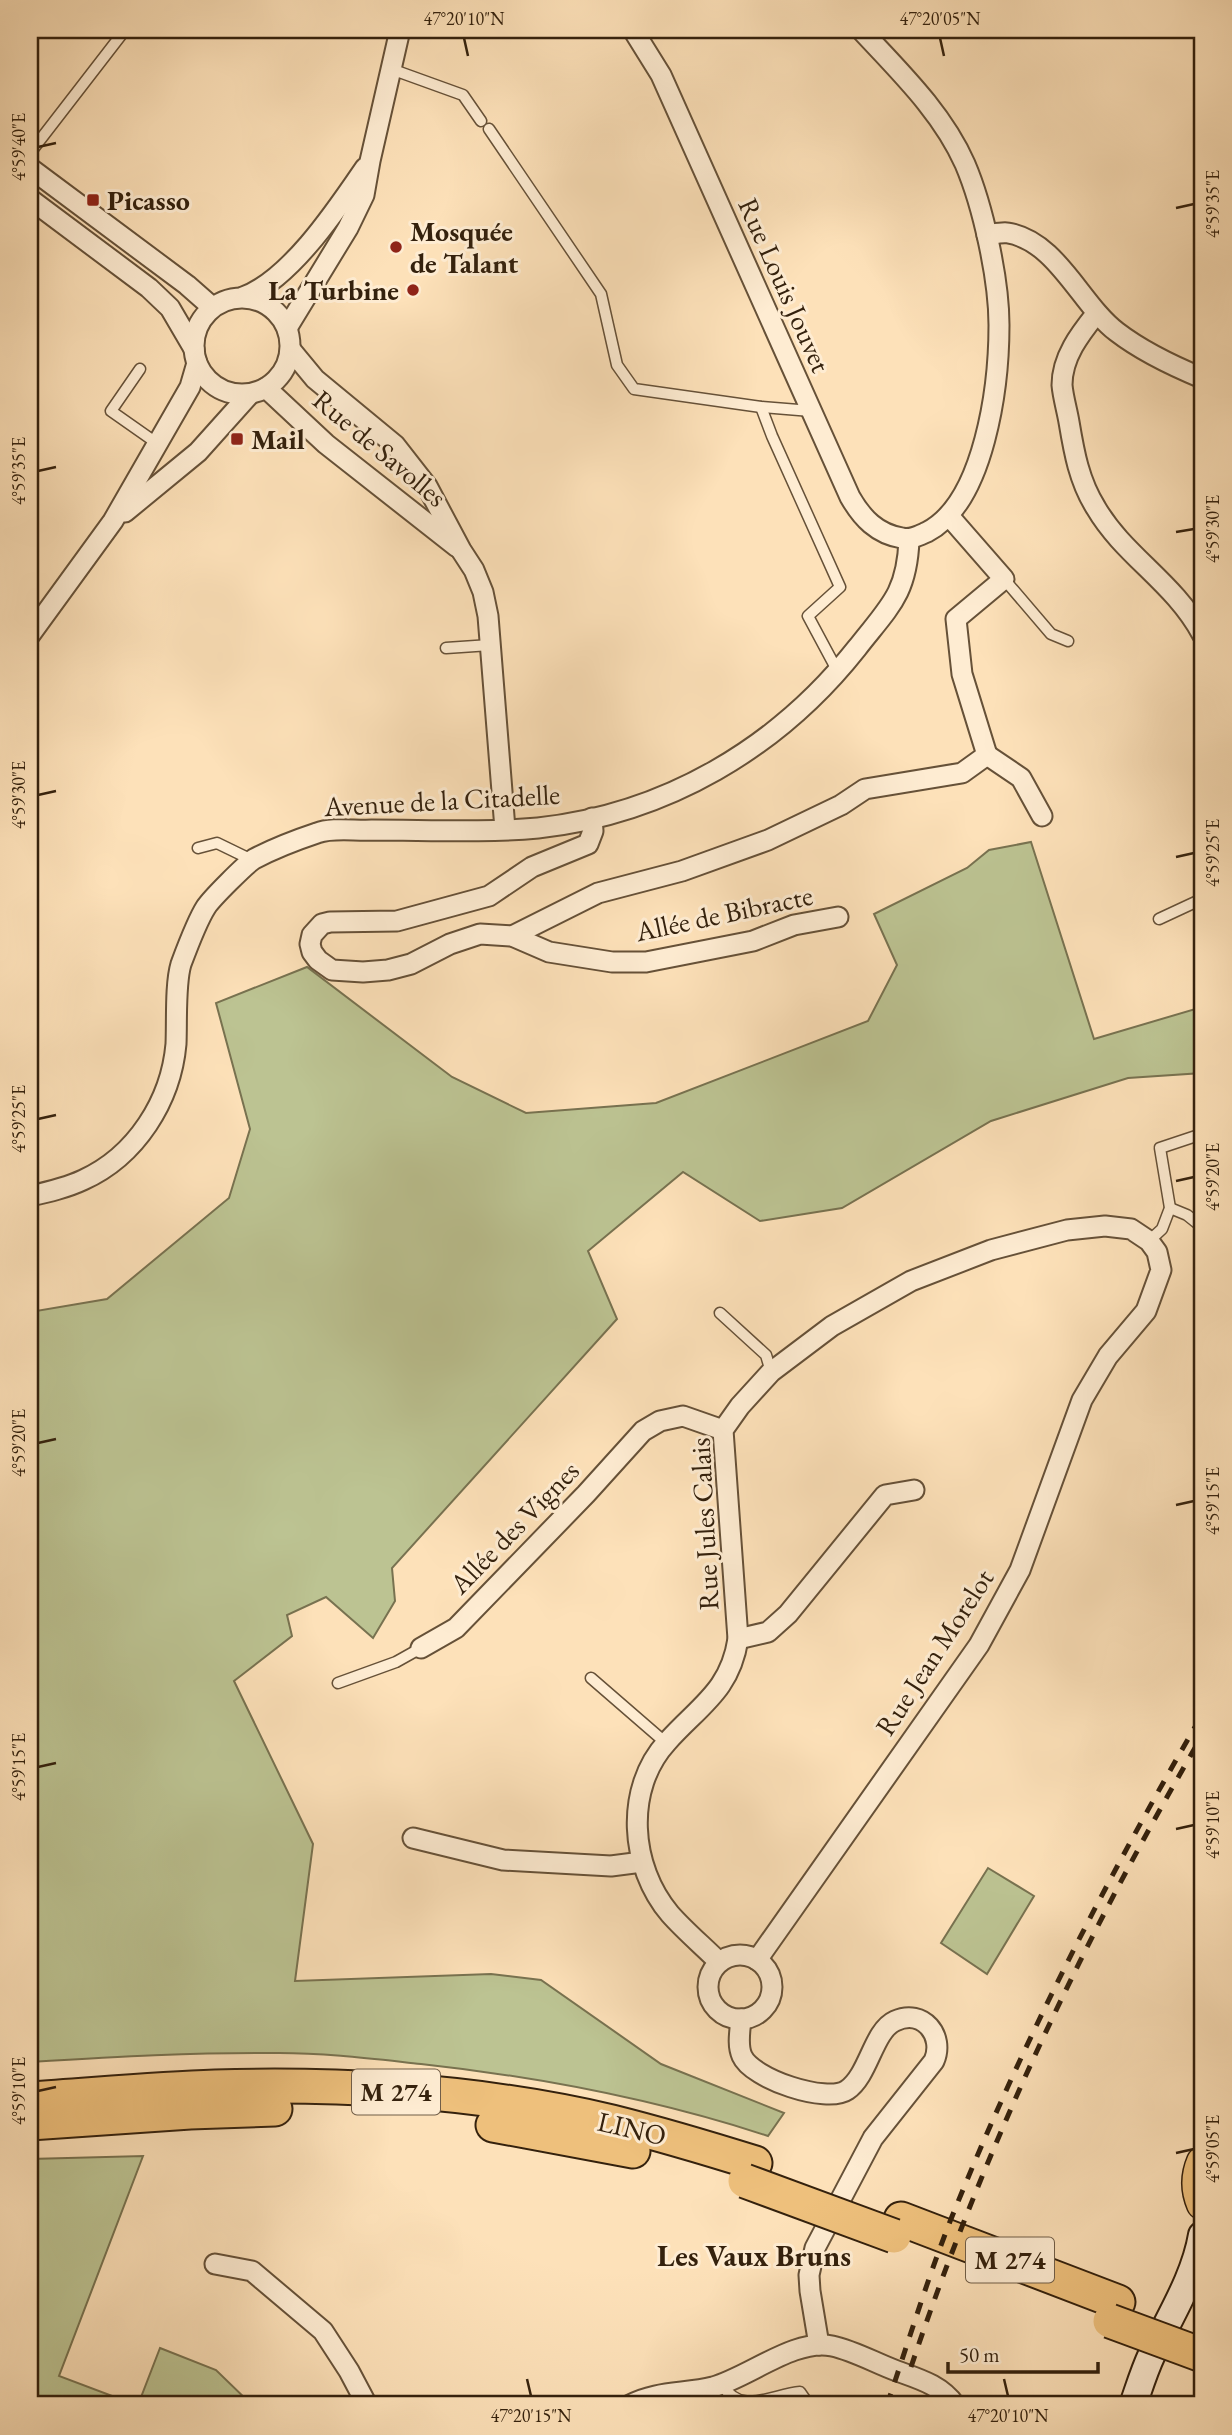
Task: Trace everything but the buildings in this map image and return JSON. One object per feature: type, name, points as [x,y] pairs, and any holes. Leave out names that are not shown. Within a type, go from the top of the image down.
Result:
[{"type":"highway","name":"LINO","points":[[30,2099],[216,2087],[320,2088],[401,2092],[492,2102],[609,2122],[682,2140],[750,2172],[1114,2311],[1202,2355]]},
{"type":"highway","name":"LINO","points":[[30,2123],[261,2109],[384,2113],[513,2128],[682,2162],[750,2172]]},
{"type":"highway","name":"LINO","points":[[1114,2311],[1202,2333]]},
{"type":"main road","points":[[1201,2205],[1198,2176],[1202,2162]]},
{"type":"main road","points":[[1133,2405],[1150,2358],[1189,2277],[1202,2235]]},
{"type":"main road","points":[[1143,2405],[1202,2286]]},
{"type":"street","points":[[288,328],[364,195],[400,30]]},
{"type":"street","name":"Rue Louis Jouvet","points":[[633,30],[661,75],[859,513],[890,537],[909,540]]},
{"type":"street","points":[[861,30],[923,96],[965,164],[987,235],[999,324],[992,409],[976,467],[950,516],[931,530],[909,540]]},
{"type":"street","points":[[243,297],[261,289],[282,272],[338,206],[370,161]]},
{"type":"street","points":[[30,168],[187,285],[212,307]]},
{"type":"street","points":[[30,199],[149,288],[170,308],[205,377],[218,388],[233,394],[258,391]]},
{"type":"street","points":[[987,235],[1006,233],[1037,246],[1053,258],[1096,314],[1129,340],[1172,365],[1202,378]]},
{"type":"street","points":[[30,635],[114,521],[190,387],[195,356],[194,335],[201,320],[212,307],[226,299],[243,297],[270,305],[288,328],[291,350],[282,373],[258,391],[198,452],[114,521]]},
{"type":"street","points":[[1096,314],[1073,347],[1064,367],[1062,385],[1083,484],[1105,522],[1173,591],[1202,634]]},
{"type":"street","name":"Rue de Savolles","points":[[291,350],[315,379],[396,445],[427,486],[474,570],[483,592],[491,645],[505,829]]},
{"type":"street","name":"Rue de Savolles","points":[[258,391],[461,550]]},
{"type":"street","points":[[950,516],[1004,579],[956,620],[962,674],[986,755],[1021,778],[1042,817]]},
{"type":"street","name":"Avenue de la Citadelle","points":[[30,1196],[67,1186],[97,1172],[122,1153],[145,1128],[155,1112],[173,1068],[180,966],[206,907],[252,860],[320,831],[537,828],[592,818],[654,800],[695,782],[734,761],[782,726],[838,673],[900,591],[909,540]]},
{"type":"street","points":[[512,936],[598,893],[695,867],[768,840],[841,805],[865,789],[962,773],[986,755]]},
{"type":"street","name":"Allée de Bibracte","points":[[592,818],[593,835],[584,847],[532,867],[489,896],[397,921],[322,924],[312,935],[312,952],[324,965],[341,971],[388,970],[411,964],[465,938],[480,934],[512,936],[549,952],[612,962],[646,962],[753,941],[794,925],[838,917]]},
{"type":"street","name":"Rue Jules Calais","points":[[719,1962],[669,1913],[652,1889],[642,1862],[636,1822],[641,1794],[652,1765],[666,1743],[701,1711],[726,1680],[736,1653],[738,1639],[723,1430],[740,1406],[771,1372],[832,1326],[911,1281],[991,1250],[1067,1230],[1105,1226],[1131,1229],[1149,1241]]},
{"type":"street","name":"Rue Jean Morelot","points":[[757,1960],[979,1645],[1020,1570],[1082,1400],[1108,1356],[1146,1311],[1161,1270],[1157,1252],[1149,1241]]},
{"type":"street","name":"Allée des Vignes","points":[[421,1648],[456,1628],[642,1432],[660,1421],[683,1416],[723,1430]]},
{"type":"street","points":[[738,1639],[768,1632],[788,1614],[885,1495],[914,1490]]},
{"type":"street","points":[[413,1838],[503,1860],[611,1866],[642,1862]]},
{"type":"street","points":[[738,1955],[757,1960],[769,1975],[770,1996],[760,2012],[741,2019],[722,2014],[707,1989],[709,1979],[719,1962],[738,1955]]},
{"type":"street","points":[[741,2019],[739,2048],[747,2064],[763,2077],[833,2095],[845,2092],[858,2079],[883,2034],[897,2020],[914,2017],[922,2020],[937,2038],[938,2049],[934,2061],[873,2138],[815,2248],[809,2275],[819,2345]]},
{"type":"street","points":[[215,2264],[252,2272],[323,2332],[349,2371],[366,2405]]},
{"type":"street","points":[[630,2405],[657,2395],[722,2384],[791,2352],[819,2345],[843,2349],[931,2383],[944,2392],[955,2405]]},
{"type":"lane","points":[[30,153],[125,30]]},
{"type":"lane","points":[[391,69],[463,95],[601,294],[617,365],[634,389],[761,407],[811,411]]},
{"type":"lane","points":[[140,369],[111,411],[158,444]]},
{"type":"lane","points":[[761,407],[840,587],[808,616],[838,673]]},
{"type":"lane","points":[[1004,579],[1051,634],[1068,640]]},
{"type":"lane","points":[[446,648],[491,645]]},
{"type":"lane","points":[[198,848],[217,843],[252,860]]},
{"type":"lane","points":[[1159,919],[1202,899]]},
{"type":"lane","points":[[1149,1241],[1163,1229],[1170,1208],[1160,1147],[1202,1135]]},
{"type":"lane","points":[[1170,1208],[1187,1215],[1202,1227]]},
{"type":"lane","points":[[720,1313],[765,1355],[771,1372]]},
{"type":"lane","name":"Allée des Vignes","points":[[338,1684],[396,1662],[421,1648]]},
{"type":"lane","points":[[591,1678],[666,1743]]},
{"type":"lane","points":[[722,2384],[727,2393],[745,2402],[800,2392],[809,2405]]},
{"type":"green space","points":[[1031,842],[1094,1039],[1202,1007],[1202,1073],[1128,1078],[991,1121],[842,1208],[760,1221],[683,1172],[588,1251],[617,1319],[392,1568],[395,1601],[373,1638],[326,1597],[287,1615],[292,1636],[234,1681],[313,1844],[295,1981],[491,1974],[541,1980],[661,2064],[784,2113],[768,2136],[683,2111],[597,2091],[465,2069],[368,2058],[248,2053],[30,2062],[30,1312],[107,1299],[229,1198],[250,1129],[216,1003],[307,967],[452,1077],[526,1113],[656,1103],[868,1021],[897,965],[874,914],[967,868],[989,850]]},
{"type":"green space","points":[[988,1868],[1034,1896],[987,1974],[941,1943]]},
{"type":"green space","points":[[143,2156],[59,2376],[136,2405],[30,2405],[30,2159]]},
{"type":"green space","points":[[160,2348],[216,2370],[252,2405],[138,2405]]},
{"type":"railway","points":[[887,2405],[942,2242],[1007,2089],[1100,1900],[1202,1715]]},
{"type":"railway","points":[[911,2367],[971,2203],[1040,2044],[1118,1888],[1202,1736]]},
{"type":"place","name":"Picasso","points":[[93,200]]},
{"type":"place","name":"Mosquée de Talant","points":[[396,247]]},
{"type":"place","name":"La Turbine","points":[[413,290]]},
{"type":"place","name":"Mail","points":[[237,439]]},
{"type":"district","name":"Les Vaux Bruns","points":[[754,2256]]}]
